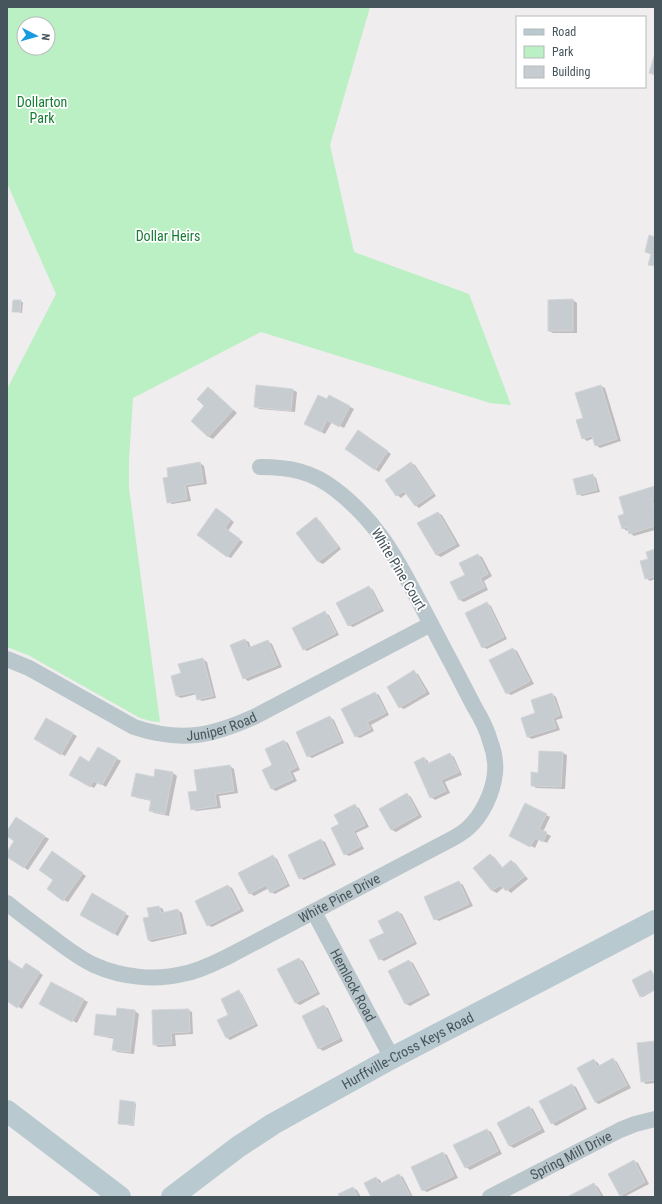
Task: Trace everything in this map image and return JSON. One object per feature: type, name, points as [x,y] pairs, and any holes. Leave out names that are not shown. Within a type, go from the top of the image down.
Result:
[{"type":"main road","name":"Hurffville-Cross Keys Road","points":[[172,1197],[258,1133],[280,1120],[392,1058],[655,921]]},
{"type":"main road","points":[[7,1110],[120,1197]]},
{"type":"street","name":"White Pine Court","points":[[260,466],[281,467],[298,470],[311,475],[347,499],[369,522],[390,550],[431,624]]},
{"type":"street","name":"Juniper Road","points":[[7,659],[29,668],[134,727],[164,734],[183,736],[198,735],[227,728],[256,716],[431,624]]},
{"type":"street","name":"White Pine Drive","points":[[7,903],[81,958],[94,965],[108,970],[148,978],[176,976],[203,968],[229,956],[457,836],[467,829],[475,820],[491,792],[495,773],[495,760],[490,740],[480,718],[431,624]]},
{"type":"street","name":"Hemlock Road","points":[[314,912],[392,1058]]},
{"type":"street","name":"Spring Mill Drive","points":[[490,1197],[610,1135],[635,1124],[655,1119]]},
{"type":"green space","points":[[7,7],[370,7],[330,145],[354,252],[469,294],[511,405],[490,403],[261,332],[133,398],[129,460],[129,488],[160,722],[150,721],[140,718],[28,655],[7,647],[7,389],[56,294],[7,183]]},
{"type":"building","points":[[655,53],[655,75],[649,73]]},
{"type":"building","points":[[649,235],[655,237],[655,266],[648,265],[651,254],[645,252]]},
{"type":"building","points":[[573,299],[573,331],[548,331],[548,300]]},
{"type":"building","points":[[13,300],[21,300],[20,312],[12,312]]},
{"type":"building","points":[[256,385],[293,389],[291,411],[254,407]]},
{"type":"building","points":[[601,385],[617,439],[595,446],[592,436],[582,439],[576,420],[583,418],[575,393]]},
{"type":"building","points":[[208,387],[233,410],[208,437],[191,421],[204,406],[197,399]]},
{"type":"building","points":[[318,395],[327,399],[329,395],[350,406],[339,427],[327,420],[321,432],[304,424]]},
{"type":"building","points":[[358,430],[388,451],[375,470],[345,449]]},
{"type":"building","points":[[200,462],[203,482],[185,485],[187,499],[167,503],[163,478],[168,477],[167,468]]},
{"type":"building","points":[[411,462],[433,494],[415,506],[404,491],[396,496],[385,480]]},
{"type":"building","points":[[593,474],[597,490],[577,495],[573,479]]},
{"type":"building","points":[[655,486],[655,498],[652,499],[655,510],[655,526],[629,534],[627,527],[622,529],[618,516],[624,514],[619,497]]},
{"type":"building","points":[[216,508],[231,519],[225,528],[240,539],[227,557],[197,535]]},
{"type":"building","points":[[438,512],[456,544],[436,555],[417,523]]},
{"type":"building","points":[[316,517],[338,547],[318,562],[296,533]]},
{"type":"building","points":[[655,549],[655,577],[645,579],[640,561],[648,559],[646,552]]},
{"type":"building","points":[[478,554],[488,574],[480,578],[485,587],[459,600],[450,582],[465,575],[459,563]]},
{"type":"building","points":[[369,586],[381,609],[348,626],[336,603]]},
{"type":"building","points":[[487,602],[504,637],[482,648],[465,613]]},
{"type":"building","points":[[325,611],[336,633],[303,650],[292,628]]},
{"type":"building","points":[[245,639],[248,648],[268,640],[278,665],[243,679],[230,645]]},
{"type":"building","points":[[513,648],[530,681],[506,694],[489,660]]},
{"type":"building","points":[[203,658],[213,696],[197,700],[195,692],[176,696],[171,676],[181,673],[178,664]]},
{"type":"building","points":[[414,670],[426,692],[399,708],[387,687]]},
{"type":"building","points":[[375,692],[386,713],[367,722],[371,729],[355,737],[341,709]]},
{"type":"building","points":[[552,693],[560,715],[553,718],[556,728],[527,737],[521,718],[535,713],[531,700]]},
{"type":"building","points":[[330,716],[341,741],[307,757],[296,732]]},
{"type":"building","points":[[46,718],[73,733],[61,755],[34,739]]},
{"type":"building","points":[[284,740],[297,767],[289,771],[293,779],[271,789],[262,770],[272,765],[265,749]]},
{"type":"building","points":[[98,747],[117,758],[102,785],[93,781],[90,787],[69,775],[80,756],[89,762]]},
{"type":"building","points":[[539,751],[563,752],[561,787],[531,786],[531,772],[538,773]]},
{"type":"building","points":[[450,753],[459,772],[441,780],[446,791],[430,798],[414,762],[424,757],[427,764]]},
{"type":"building","points":[[230,765],[234,791],[215,794],[217,806],[191,810],[188,792],[197,791],[194,770]]},
{"type":"building","points":[[155,769],[173,772],[165,814],[149,811],[151,800],[131,796],[136,773],[154,777]]},
{"type":"building","points":[[407,793],[418,815],[391,830],[379,809]]},
{"type":"building","points":[[525,803],[547,814],[539,829],[547,832],[543,842],[535,838],[530,847],[509,836]]},
{"type":"building","points":[[355,804],[365,825],[353,831],[361,846],[344,855],[331,828],[339,824],[334,815]]},
{"type":"building","points":[[16,817],[45,836],[24,868],[7,857],[7,852],[14,841],[7,836],[7,831]]},
{"type":"building","points":[[321,839],[332,863],[299,879],[288,855]]},
{"type":"building","points":[[52,851],[83,873],[63,901],[47,889],[53,880],[39,870]]},
{"type":"building","points":[[490,854],[502,868],[511,860],[525,876],[506,891],[500,885],[492,891],[473,868]]},
{"type":"building","points":[[273,855],[287,884],[270,893],[266,885],[249,894],[238,873]]},
{"type":"building","points":[[459,881],[469,904],[434,920],[424,897]]},
{"type":"building","points":[[228,885],[240,909],[207,926],[195,901]]},
{"type":"building","points":[[92,893],[126,913],[114,934],[80,915]]},
{"type":"building","points":[[159,906],[161,913],[178,909],[183,933],[148,940],[143,918],[149,917],[147,908]]},
{"type":"building","points":[[398,911],[414,942],[379,960],[369,940],[384,933],[378,921]]},
{"type":"building","points":[[299,958],[317,992],[295,1003],[277,969]]},
{"type":"building","points":[[7,959],[22,969],[26,963],[40,972],[17,1008],[7,1001]]},
{"type":"building","points":[[409,960],[427,993],[405,1004],[388,971]]},
{"type":"building","points":[[651,970],[655,977],[655,989],[640,997],[632,980]]},
{"type":"building","points":[[51,982],[84,999],[72,1022],[39,1004]]},
{"type":"building","points":[[239,990],[255,1024],[226,1038],[217,1020],[228,1015],[221,999]]},
{"type":"building","points":[[324,1005],[340,1038],[318,1049],[302,1016]]},
{"type":"building","points":[[117,1008],[135,1010],[130,1052],[112,1050],[114,1037],[94,1035],[96,1014],[116,1016]]},
{"type":"building","points":[[189,1009],[190,1032],[171,1033],[172,1044],[153,1045],[152,1010]]},
{"type":"building","points":[[655,1041],[655,1080],[641,1082],[637,1043]]},
{"type":"building","points":[[613,1058],[627,1085],[595,1102],[577,1068],[594,1059],[597,1067]]},
{"type":"building","points":[[572,1084],[583,1107],[551,1124],[539,1101]]},
{"type":"building","points":[[120,1100],[135,1102],[133,1125],[118,1124]]},
{"type":"building","points":[[529,1106],[541,1129],[509,1146],[497,1123]]},
{"type":"building","points":[[487,1129],[498,1151],[465,1168],[453,1145]]},
{"type":"building","points":[[443,1152],[454,1176],[422,1191],[411,1167]]},
{"type":"building","points":[[634,1160],[645,1182],[620,1196],[608,1174]]},
{"type":"building","points":[[399,1174],[411,1197],[371,1197],[364,1183],[376,1177],[379,1184]]},
{"type":"building","points":[[594,1183],[601,1197],[567,1197]]},
{"type":"building","points":[[353,1187],[358,1197],[340,1197],[338,1194]]},
{"type":"park label","name":"Dollarton Park","points":[[42,110]]},
{"type":"park label","name":"Dollar Heirs","points":[[168,236]]}]
